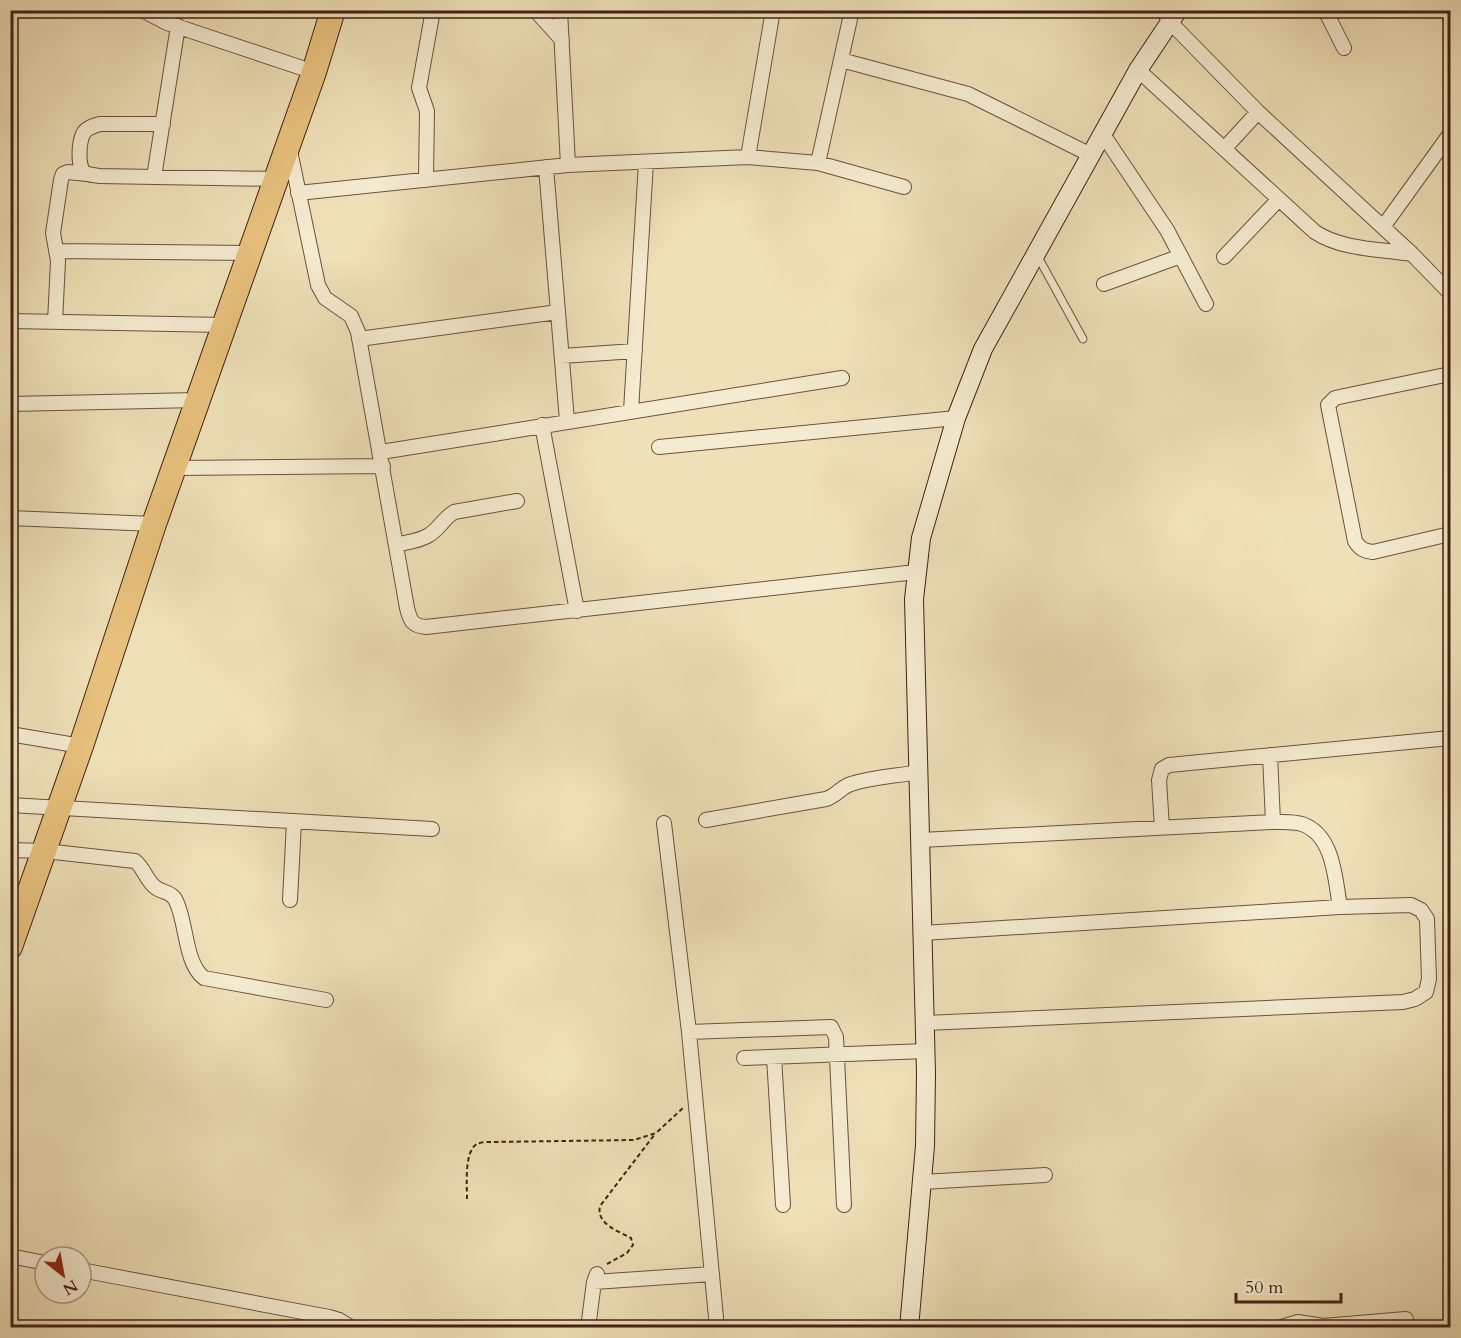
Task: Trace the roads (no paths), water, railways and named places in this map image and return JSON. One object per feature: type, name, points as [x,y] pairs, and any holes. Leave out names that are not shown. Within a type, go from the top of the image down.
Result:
[{"type":"highway","points":[[10,947],[60,809],[154,524],[289,145],[333,10]]},
{"type":"street","points":[[142,10],[153,17],[314,72]]},
{"type":"street","points":[[426,180],[427,111],[419,88],[433,10]]},
{"type":"street","points":[[535,10],[562,40]]},
{"type":"street","points":[[560,10],[568,165]]},
{"type":"street","points":[[748,157],[773,10]]},
{"type":"street","points":[[818,163],[852,10]]},
{"type":"street","points":[[1325,10],[1344,48]]},
{"type":"street","points":[[909,1328],[925,1146],[926,1051],[914,599],[921,538],[956,418],[983,349],[1002,311],[1171,14],[1258,112],[1412,254],[1450,293]]},
{"type":"street","points":[[154,177],[178,26]]},
{"type":"street","points":[[841,60],[968,94],[1091,155]]},
{"type":"street","points":[[1138,70],[1326,240],[1412,254]]},
{"type":"street","points":[[1224,149],[1258,112]]},
{"type":"street","points":[[87,174],[82,170],[80,160],[84,133],[90,127],[100,124],[163,124]]},
{"type":"street","points":[[1102,133],[1167,230],[1206,304]]},
{"type":"street","points":[[1383,227],[1450,134]]},
{"type":"street","points":[[289,145],[318,285],[325,298],[351,316],[360,339],[407,608],[410,621],[417,626],[426,627],[916,572]]},
{"type":"street","points":[[298,194],[568,165],[748,157],[818,163],[904,187]]},
{"type":"street","points":[[631,411],[646,162]]},
{"type":"street","points":[[546,167],[567,421]]},
{"type":"street","points":[[55,322],[58,272],[54,222],[63,174],[68,172],[154,177],[277,179]]},
{"type":"street","points":[[1224,257],[1279,199]]},
{"type":"street","points":[[56,251],[250,253]]},
{"type":"street","points":[[1104,285],[1181,256]]},
{"type":"street","points":[[360,339],[558,312]]},
{"type":"street","points":[[10,321],[225,325]]},
{"type":"street","points":[[562,356],[634,351]]},
{"type":"street","points":[[1450,374],[1335,398],[1328,405],[1355,541],[1359,547],[1364,551],[1373,552],[1450,534]]},
{"type":"street","points":[[175,468],[382,459],[542,425],[842,378]]},
{"type":"street","points":[[10,404],[198,400]]},
{"type":"street","points":[[659,447],[956,418]]},
{"type":"street","points":[[542,425],[577,610]]},
{"type":"street","points":[[396,545],[429,535],[454,512],[518,501]]},
{"type":"street","points":[[10,518],[154,524]]},
{"type":"street","points":[[10,734],[81,746]]},
{"type":"street","points":[[1162,828],[1159,780],[1162,769],[1169,765],[1450,738]]},
{"type":"street","points":[[1270,755],[1273,822]]},
{"type":"street","points":[[706,819],[826,799],[844,787],[855,783],[919,772]]},
{"type":"street","points":[[10,805],[432,830]]},
{"type":"street","points":[[290,900],[294,822]]},
{"type":"street","points":[[921,840],[1273,822],[1302,824],[1323,841],[1330,858],[1340,907]]},
{"type":"street","points":[[664,823],[689,1032],[717,1328]]},
{"type":"street","points":[[10,850],[45,851],[135,861],[141,866],[154,887],[167,892],[176,901],[195,969],[204,978],[326,1000]]},
{"type":"street","points":[[923,933],[1340,907],[1411,905],[1421,910],[1427,919],[1428,932],[1429,979],[1426,992],[1416,999],[1403,1002],[925,1023]]},
{"type":"street","points":[[689,1032],[831,1027],[836,1037],[844,1205]]},
{"type":"street","points":[[744,1058],[926,1051]]},
{"type":"street","points":[[774,1057],[783,1205]]},
{"type":"street","points":[[922,1182],[1045,1175]]},
{"type":"street","points":[[10,1256],[33,1261]]},
{"type":"street","points":[[93,1273],[328,1322],[339,1320],[352,1328]]},
{"type":"street","points":[[588,1328],[595,1278],[712,1274]]},
{"type":"street","points":[[1278,1328],[1298,1322],[1323,1326],[1406,1319]]},
{"type":"lane","points":[[1036,252],[1083,339]]}]
